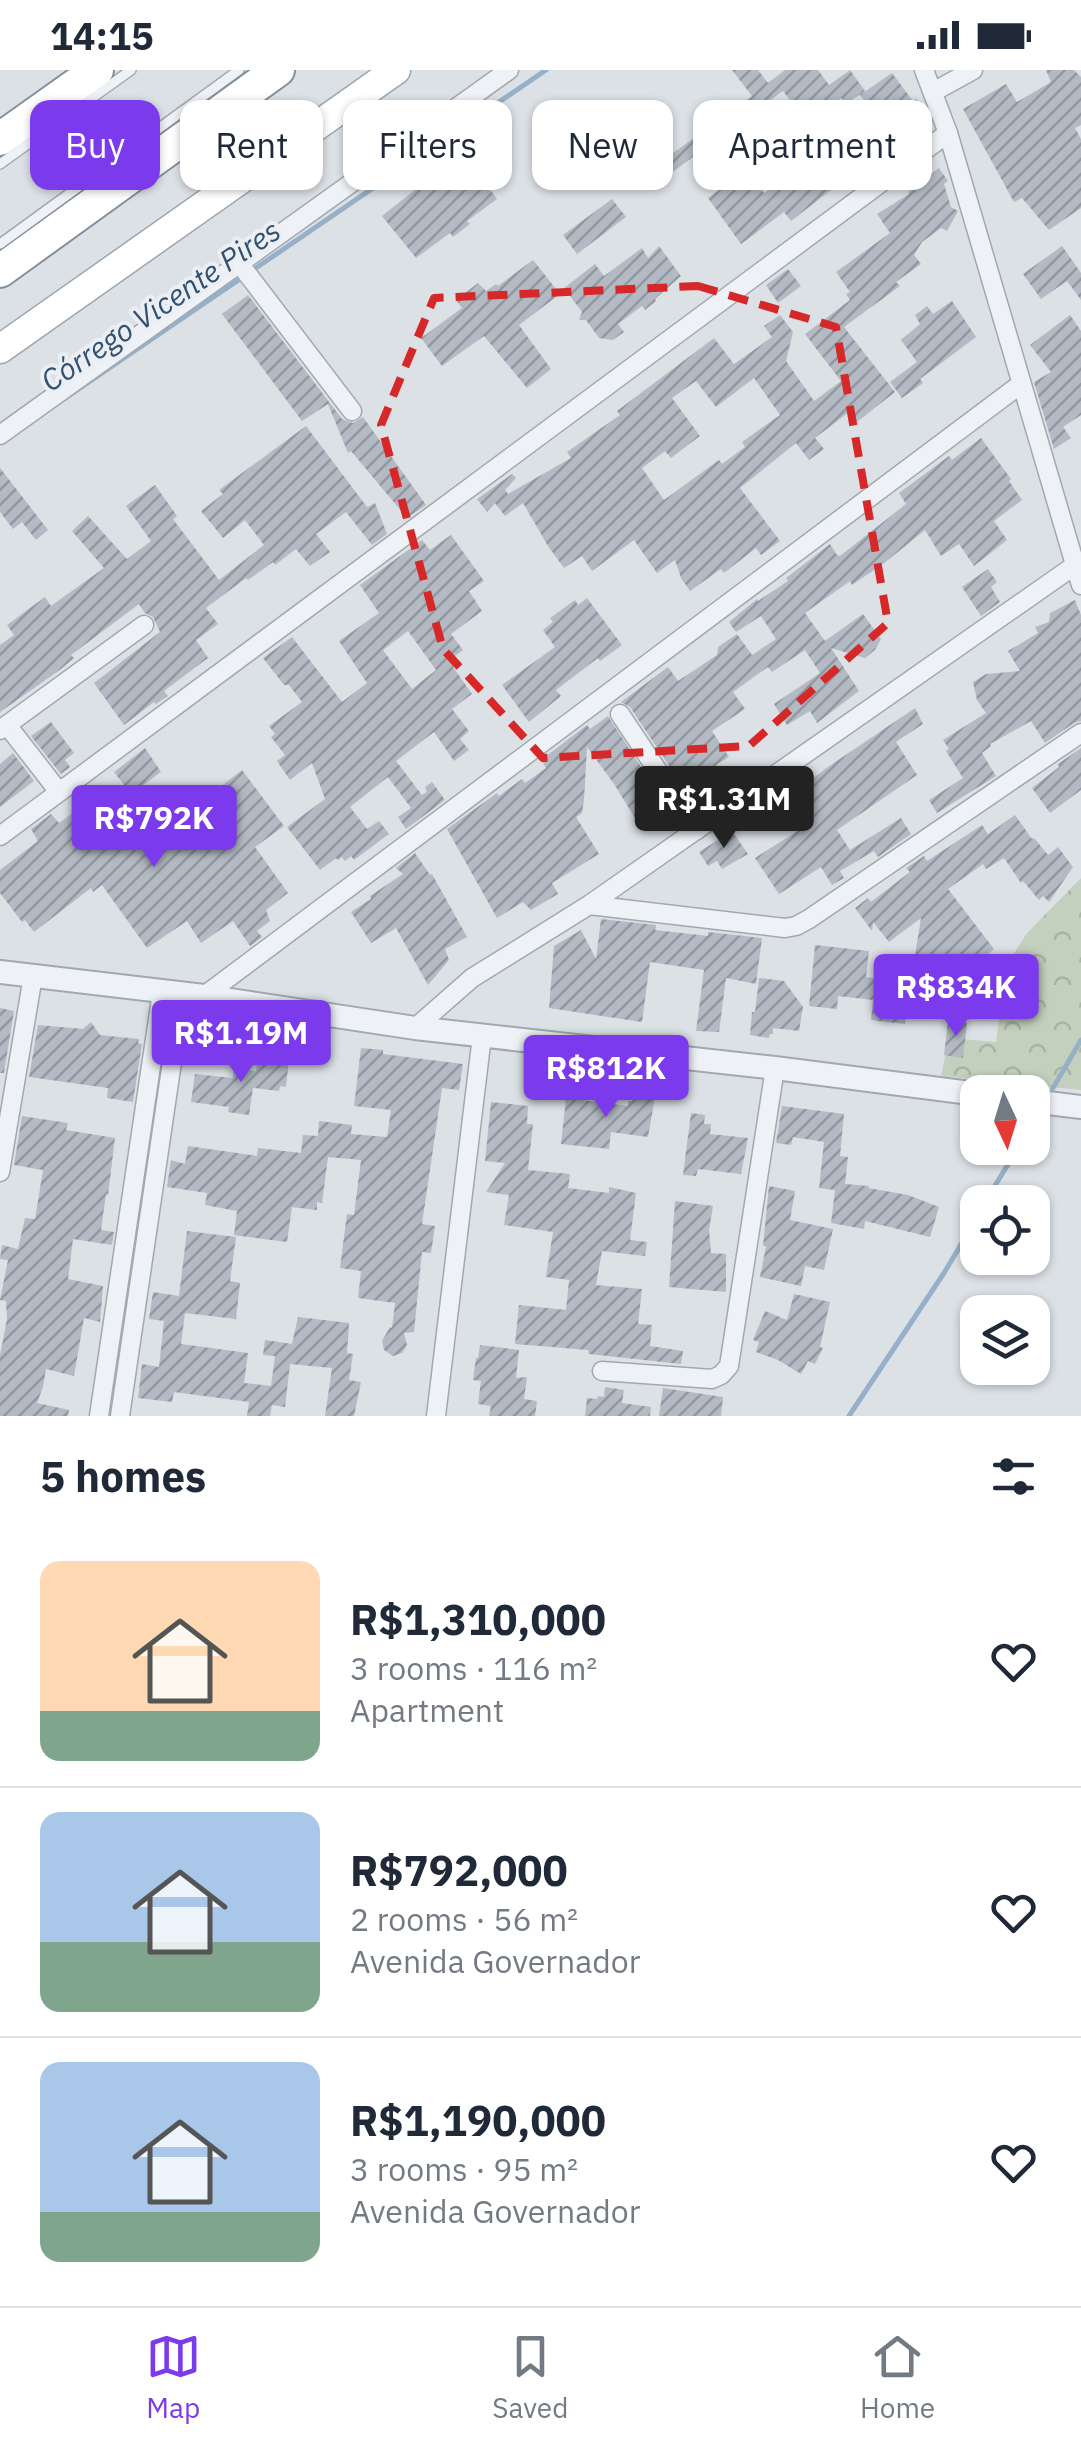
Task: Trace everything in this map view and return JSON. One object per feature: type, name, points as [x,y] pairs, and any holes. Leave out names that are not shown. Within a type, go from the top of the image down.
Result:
[{"type":"highway","points":[[0,139],[97,70]]},
{"type":"highway","points":[[0,271],[278,70]]},
{"type":"main road","points":[[0,349],[396,70]]},
{"type":"street","points":[[0,434],[509,70]]},
{"type":"street","points":[[924,70],[948,133],[1078,563],[1081,585]]},
{"type":"street","points":[[933,92],[973,70]]},
{"type":"street","points":[[0,836],[948,133]]},
{"type":"street","points":[[240,263],[352,411]]},
{"type":"street","points":[[99,1416],[183,994],[1021,384]]},
{"type":"street","points":[[415,1028],[472,978],[589,906],[1078,563]]},
{"type":"street","points":[[59,792],[4,728],[144,624]]},
{"type":"street","points":[[620,714],[697,830]]},
{"type":"street","points":[[589,906],[785,928],[796,926],[1081,733]]},
{"type":"street","points":[[0,972],[415,1028],[960,1092]]},
{"type":"street","points":[[0,1172],[33,976]]},
{"type":"street","points":[[120,1416],[183,994]]},
{"type":"street","points":[[436,1416],[482,1036]]},
{"type":"street","points":[[602,1372],[712,1379],[722,1376],[729,1366],[775,1068]]},
{"type":"street","points":[[1050,1103],[1081,1107]]},
{"type":"lane","points":[[0,164],[131,70]]},
{"type":"lane","points":[[0,244],[239,70]]},
{"type":"highlighted area","points":[[698,286],[836,327],[888,623],[749,746],[543,758],[443,649],[381,425],[434,298]]},
{"type":"green space","points":[[1081,878],[1081,1090],[1050,1087],[1050,1075],[941,1076],[949,1038],[996,1042],[1006,966],[1027,933]]},
{"type":"building","points":[[732,70],[758,70],[768,83],[785,70],[818,70],[829,85],[850,70],[865,91],[852,100],[790,100],[783,91],[770,100],[746,100],[752,96]]},
{"type":"building","points":[[1046,70],[1074,70],[1081,77],[1081,125],[1075,128],[1081,139],[1081,208],[1049,230],[1022,198],[1014,202],[963,109],[1006,84],[1017,102],[1051,82]]},
{"type":"building","points":[[892,73],[912,100],[864,100],[860,95]]},
{"type":"building","points":[[693,139],[693,157],[673,172],[673,153]]},
{"type":"building","points":[[939,168],[948,181],[944,184],[951,207],[958,211],[947,231],[941,228],[922,242],[914,255],[921,264],[896,282],[900,286],[844,327],[895,392],[857,422],[849,412],[815,438],[824,449],[809,460],[796,443],[740,488],[780,541],[761,555],[756,548],[724,573],[721,569],[690,591],[675,560],[657,573],[634,540],[592,571],[582,556],[564,568],[523,503],[505,516],[495,503],[487,512],[477,499],[512,474],[516,478],[505,490],[508,494],[571,458],[567,452],[620,415],[617,411],[714,338],[734,364],[772,337],[764,326],[780,315],[793,332],[786,361],[814,401],[841,381],[805,334],[850,300],[846,294],[850,292],[836,272],[890,233],[877,214],[911,190],[932,190],[932,173]],"holes":[[[754,378],[780,415],[742,442],[745,447],[722,464],[719,460],[664,500],[642,468],[665,451],[671,458],[700,436],[672,398],[696,381],[716,407]]]},
{"type":"building","points":[[415,190],[490,190],[497,199],[453,237],[450,233],[416,258],[382,216]]},
{"type":"building","points":[[719,190],[831,190],[791,221],[784,212],[741,244],[708,198]]},
{"type":"building","points":[[612,199],[626,217],[577,254],[563,235]]},
{"type":"building","points":[[659,246],[681,276],[645,310],[642,306],[618,324],[624,332],[613,340],[599,338],[586,320],[579,320],[582,312],[564,288],[595,264],[604,276],[642,248],[648,258]]},
{"type":"building","points":[[1062,246],[1081,273],[1081,300],[1067,281],[1041,299],[1023,274]]},
{"type":"building","points":[[533,260],[560,294],[519,325],[551,369],[527,388],[484,336],[442,366],[421,338],[462,308],[456,300],[478,283],[486,291],[498,286]]},
{"type":"building","points":[[788,269],[801,286],[778,303],[766,285]]},
{"type":"building","points":[[248,295],[342,419],[353,423],[363,417],[426,505],[407,518],[351,451],[348,453],[328,404],[302,421],[222,314]]},
{"type":"building","points":[[952,301],[976,337],[920,379],[923,383],[902,398],[890,382],[917,362],[901,340],[920,324],[915,315],[927,306],[933,314]]},
{"type":"building","points":[[1070,315],[1081,331],[1081,415],[1063,427],[1071,438],[1054,449],[1034,382],[1051,372],[1030,345]]},
{"type":"building","points":[[306,426],[367,507],[375,503],[387,534],[372,545],[346,512],[316,534],[330,552],[310,566],[296,549],[275,565],[273,562],[246,578],[206,608],[218,624],[196,640],[208,658],[164,691],[168,696],[124,725],[94,683],[160,632],[153,617],[139,604],[71,655],[74,658],[61,669],[0,712],[0,645],[14,635],[7,625],[45,597],[51,606],[104,568],[72,531],[88,516],[127,559],[151,541],[126,506],[155,485],[177,516],[173,519],[219,580],[264,545],[245,520],[223,538],[201,511],[223,494],[219,490]]},
{"type":"building","points":[[981,438],[1022,500],[994,521],[1007,540],[974,566],[959,544],[941,556],[925,530],[883,564],[852,585],[850,581],[805,613],[825,641],[863,614],[881,639],[865,658],[831,648],[859,691],[817,723],[810,711],[787,725],[774,704],[820,673],[805,650],[772,672],[768,667],[733,692],[745,709],[712,731],[729,757],[716,765],[723,777],[690,797],[630,707],[621,702],[668,667],[678,681],[717,655],[718,647],[737,634],[752,655],[776,639],[761,616],[736,632],[729,622],[788,581],[786,578],[830,544],[840,556],[906,504],[899,493]]},
{"type":"building","points":[[0,468],[48,530],[36,540],[22,522],[13,529],[0,512]]},
{"type":"building","points":[[451,535],[484,581],[469,591],[482,611],[451,634],[463,650],[455,656],[459,661],[453,667],[472,694],[452,709],[469,731],[460,739],[469,750],[454,761],[434,732],[396,761],[422,795],[432,782],[445,800],[406,829],[398,817],[411,808],[388,777],[350,807],[367,829],[379,821],[389,834],[354,860],[351,856],[345,861],[336,858],[320,870],[287,827],[325,799],[312,763],[290,780],[277,761],[285,755],[271,737],[275,734],[269,726],[302,702],[263,658],[292,637],[342,702],[367,683],[339,641],[379,613],[360,585],[422,540],[430,550]],"holes":[[[408,631],[436,670],[412,689],[383,650]]]},
{"type":"building","points":[[988,569],[997,582],[991,587],[1000,602],[981,616],[962,587]]},
{"type":"building","points":[[587,598],[622,645],[556,690],[561,696],[529,722],[502,685],[555,647],[543,630],[553,622],[550,618],[575,600],[578,605]]},
{"type":"building","points":[[1075,600],[1081,615],[1081,721],[1045,743],[1031,721],[990,744],[982,753],[996,776],[937,813],[929,800],[963,778],[943,740],[986,713],[977,700],[973,682],[986,674],[1020,671],[1008,651],[1038,633],[1035,627],[1049,622],[1050,613]]},
{"type":"building","points":[[915,708],[923,724],[896,742],[917,775],[837,830],[850,850],[901,818],[911,834],[878,857],[874,851],[840,871],[844,878],[832,885],[821,867],[779,894],[755,858],[799,830],[783,803],[814,783],[811,780],[825,769]]},
{"type":"building","points":[[608,716],[671,813],[644,828],[587,747],[582,813],[576,817],[599,854],[552,883],[558,894],[531,910],[523,902],[497,918],[447,829],[497,793],[499,796],[522,779],[525,783],[546,768],[541,760],[587,725],[590,729]]},
{"type":"building","points":[[51,722],[74,753],[65,760],[70,767],[61,774],[31,736]]},
{"type":"building","points":[[145,748],[161,772],[131,794],[114,772]]},
{"type":"building","points":[[1081,748],[1081,790],[1050,813],[1032,788]]},
{"type":"building","points":[[13,753],[34,781],[0,807],[0,764]]},
{"type":"building","points":[[242,770],[284,826],[255,847],[288,893],[266,910],[270,921],[257,931],[262,937],[250,946],[233,921],[201,943],[187,921],[147,948],[102,885],[93,892],[91,888],[34,932],[0,893],[0,870],[38,841],[31,829],[51,814],[59,823],[93,798],[131,848],[183,810],[209,846],[234,826],[219,803],[224,800],[216,790]]},
{"type":"building","points":[[1015,815],[1048,855],[1058,847],[1073,867],[1049,902],[1043,896],[1039,900],[1021,883],[1004,858],[986,869],[983,864],[948,889],[994,949],[976,965],[1000,968],[994,1014],[967,1011],[971,981],[911,980],[921,918],[889,942],[873,922],[872,931],[855,908],[868,898],[871,902],[924,856],[927,861],[982,825],[988,834]]},
{"type":"building","points":[[732,831],[748,854],[722,869],[717,861],[708,866],[699,852]]},
{"type":"building","points":[[415,853],[432,874],[467,937],[445,949],[449,960],[428,985],[396,928],[371,943],[351,912],[403,874],[396,868]]},
{"type":"building","points":[[601,919],[656,925],[655,930],[762,938],[756,984],[726,978],[719,1032],[696,1031],[704,970],[650,962],[642,1022],[549,1008],[554,946],[581,930],[596,959]]},
{"type":"building","points":[[815,945],[869,951],[866,977],[914,983],[910,1016],[906,1015],[905,1024],[871,1020],[873,1000],[838,996],[837,1009],[809,1006]]},
{"type":"building","points":[[759,978],[784,981],[803,1007],[799,1031],[773,1028],[769,1038],[750,1035]]},
{"type":"building","points":[[0,1008],[14,1011],[4,1073],[0,1073]]},
{"type":"building","points":[[948,1021],[967,1023],[963,1058],[944,1055]]},
{"type":"building","points":[[91,1022],[100,1035],[139,1039],[142,1044],[133,1102],[107,1098],[108,1088],[29,1077],[38,1025],[83,1029]]},
{"type":"building","points":[[361,1048],[463,1064],[459,1090],[442,1088],[422,1224],[435,1226],[431,1253],[422,1252],[414,1332],[404,1333],[407,1345],[402,1353],[393,1356],[384,1350],[382,1341],[392,1328],[395,1303],[358,1298],[361,1271],[340,1268],[347,1214],[354,1215],[361,1160],[328,1157],[322,1203],[317,1202],[317,1210],[292,1207],[287,1242],[234,1235],[237,1211],[205,1205],[207,1193],[167,1187],[171,1160],[185,1164],[188,1146],[257,1156],[258,1148],[301,1153],[303,1135],[318,1136],[319,1121],[352,1125],[351,1134],[387,1137],[391,1110],[354,1106]]},
{"type":"building","points":[[260,1054],[289,1059],[286,1087],[280,1086],[279,1091],[253,1088],[249,1115],[228,1112],[229,1107],[191,1102],[195,1074],[233,1078],[234,1068],[256,1071]]},
{"type":"building","points":[[634,1089],[656,1091],[648,1137],[611,1132],[609,1149],[561,1144],[566,1098],[628,1106]]},
{"type":"building","points":[[491,1102],[528,1106],[527,1124],[533,1124],[528,1170],[570,1174],[568,1188],[609,1193],[609,1187],[636,1193],[630,1240],[647,1242],[645,1256],[602,1251],[596,1285],[642,1289],[638,1324],[652,1325],[650,1346],[683,1351],[681,1364],[515,1344],[519,1305],[566,1310],[569,1280],[546,1277],[553,1232],[504,1225],[509,1195],[486,1192],[505,1163],[485,1161]]},
{"type":"building","points":[[782,1106],[844,1114],[840,1156],[848,1157],[845,1184],[908,1195],[939,1207],[930,1237],[865,1221],[864,1229],[831,1223],[835,1190],[819,1188],[824,1142],[793,1137],[791,1145],[776,1143]]},
{"type":"building","points":[[691,1113],[705,1115],[704,1124],[711,1124],[710,1134],[748,1138],[741,1174],[698,1169],[696,1176],[683,1175]]},
{"type":"building","points":[[22,1116],[68,1123],[66,1130],[115,1138],[101,1230],[114,1232],[112,1245],[73,1239],[68,1279],[103,1286],[100,1322],[84,1318],[74,1376],[46,1369],[37,1403],[69,1410],[68,1416],[0,1416],[0,1355],[7,1319],[6,1301],[0,1300],[8,1260],[0,1259],[2,1245],[18,1249],[25,1218],[35,1219],[43,1170],[14,1165]]},
{"type":"building","points":[[769,1186],[795,1191],[790,1220],[833,1229],[824,1270],[805,1266],[801,1286],[760,1277]]},
{"type":"building","points":[[675,1201],[713,1206],[711,1253],[726,1254],[726,1292],[669,1287]]},
{"type":"building","points":[[187,1231],[236,1237],[230,1281],[240,1283],[236,1319],[185,1313],[181,1344],[248,1353],[244,1383],[271,1386],[275,1356],[263,1355],[265,1340],[292,1344],[298,1317],[349,1323],[347,1353],[353,1354],[349,1380],[361,1382],[354,1416],[325,1416],[332,1368],[290,1364],[285,1407],[272,1405],[270,1416],[247,1416],[249,1402],[174,1392],[172,1402],[138,1398],[142,1364],[159,1367],[164,1321],[149,1319],[153,1292],[179,1296]]},
{"type":"building","points":[[794,1294],[830,1302],[820,1347],[823,1348],[815,1364],[808,1361],[801,1374],[756,1352],[759,1342],[753,1340],[765,1311],[787,1320]]},
{"type":"building","points":[[480,1345],[519,1350],[516,1378],[527,1377],[524,1399],[537,1401],[535,1416],[489,1416],[491,1406],[478,1404],[481,1381],[473,1380]]},
{"type":"building","points":[[605,1387],[624,1390],[622,1403],[651,1407],[650,1416],[585,1416],[587,1398],[604,1397]]},
{"type":"building","points":[[663,1388],[723,1397],[721,1416],[659,1416]]},
{"type":"waterway","name":"Córrego Vicente Pires","points":[[64,399],[546,70]]},
{"type":"waterway","points":[[1053,1088],[1081,1040]]},
{"type":"waterway","points":[[995,1185],[1008,1165]]},
{"type":"waterway","points":[[849,1416],[960,1246]]}]
